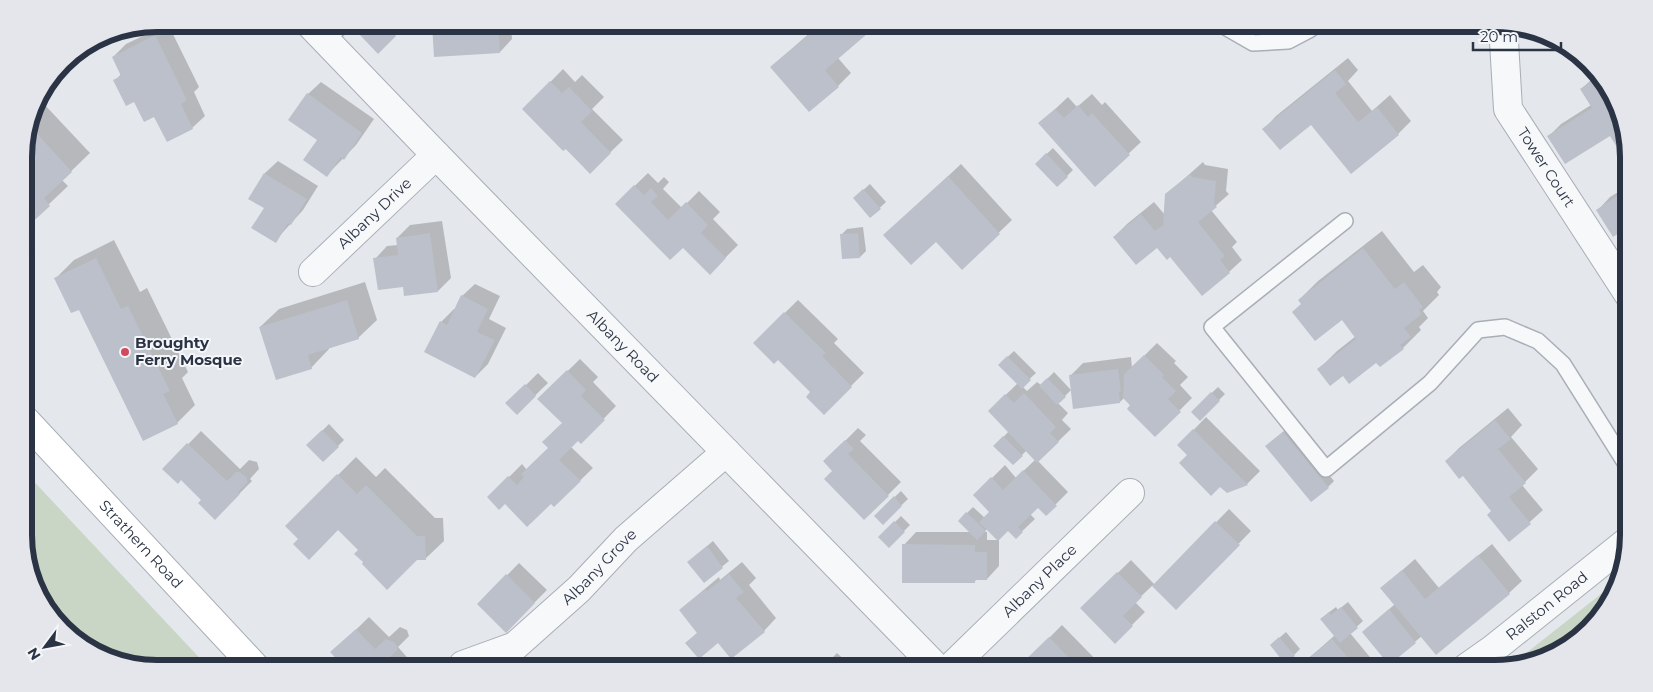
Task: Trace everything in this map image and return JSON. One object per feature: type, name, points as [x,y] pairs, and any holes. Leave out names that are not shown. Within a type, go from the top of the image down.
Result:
[{"type":"street","name":"Albany Road","points":[[329,33],[436,155],[929,659]]},
{"type":"street","name":"Tower Court","points":[[1503,33],[1508,109],[1620,283]]},
{"type":"street","name":"Albany Drive","points":[[313,272],[436,155]]},
{"type":"street","name":"Strathern Road","points":[[32,428],[248,660]]},
{"type":"street","name":"Albany Grove","points":[[477,660],[515,646],[579,589],[626,539],[726,452]]},
{"type":"street","name":"Albany Place","points":[[959,659],[1130,493]]},
{"type":"street","name":"Ralston Road","points":[[1479,659],[1619,548]]},
{"type":"lane","points":[[1234,32],[1253,43],[1288,40],[1305,32]]},
{"type":"lane","points":[[1344,221],[1212,328],[1326,469],[1430,383],[1478,330],[1505,327],[1538,341],[1564,364],[1620,454]]},
{"type":"green space","points":[[32,480],[201,660],[158,660],[125,655],[102,647],[88,638],[64,617],[45,590],[35,559],[32,534]]},
{"type":"green space","points":[[1609,588],[1595,610],[1571,634],[1551,647],[1522,657]]},
{"type":"building","points":[[869,32],[825,70],[839,87],[809,112],[770,67],[811,33]]},
{"type":"building","points":[[362,33],[393,33],[396,36],[378,54],[360,35]]},
{"type":"building","points":[[433,33],[499,33],[500,53],[434,57]]},
{"type":"building","points":[[155,35],[187,100],[181,104],[193,129],[167,142],[154,117],[144,122],[134,102],[126,106],[113,80],[121,76],[112,57]]},
{"type":"building","points":[[1335,70],[1346,84],[1335,93],[1358,122],[1377,107],[1399,135],[1351,174],[1311,125],[1280,150],[1262,129]]},
{"type":"building","points":[[1594,80],[1604,95],[1616,125],[1620,151],[1610,136],[1565,164],[1547,136],[1592,108],[1580,89]]},
{"type":"building","points":[[550,81],[562,93],[569,87],[592,111],[581,122],[611,153],[590,174],[566,149],[563,151],[522,109]]},
{"type":"building","points":[[307,93],[362,133],[344,160],[341,157],[327,177],[303,160],[317,140],[288,120]]},
{"type":"building","points":[[1078,105],[1088,117],[1092,113],[1130,155],[1095,187],[1038,123],[1055,109],[1064,118]]},
{"type":"building","points":[[36,132],[72,172],[44,198],[50,206],[33,222],[33,150]]},
{"type":"building","points":[[1046,153],[1068,177],[1057,187],[1035,164]]},
{"type":"building","points":[[264,173],[307,199],[291,225],[288,223],[276,243],[251,228],[264,208],[248,199]]},
{"type":"building","points":[[1190,174],[1192,177],[1216,181],[1214,204],[1217,207],[1198,222],[1225,256],[1220,260],[1230,273],[1202,296],[1170,257],[1167,260],[1157,248],[1136,265],[1113,237],[1141,214],[1155,231],[1163,225],[1165,194]]},
{"type":"building","points":[[948,176],[1000,234],[962,270],[936,242],[911,265],[883,235]]},
{"type":"building","points":[[634,185],[644,195],[651,188],[658,196],[651,202],[668,220],[686,202],[708,225],[701,233],[726,258],[710,275],[683,248],[670,260],[615,204]]},
{"type":"building","points":[[863,189],[881,209],[870,218],[853,198]]},
{"type":"building","points":[[1620,194],[1620,232],[1613,237],[1596,210]]},
{"type":"building","points":[[430,233],[438,292],[404,296],[403,287],[378,290],[373,258],[398,255],[396,238]]},
{"type":"building","points":[[858,233],[860,258],[842,259],[840,234]]},
{"type":"building","points":[[1363,248],[1395,289],[1404,282],[1423,307],[1419,310],[1422,314],[1404,328],[1411,337],[1400,345],[1404,349],[1380,367],[1376,363],[1349,384],[1343,376],[1330,386],[1317,369],[1356,339],[1342,320],[1315,341],[1292,312],[1301,304],[1298,300]]},
{"type":"building","name":"Broughty Ferry Mosque","points":[[96,258],[121,309],[128,306],[170,391],[163,394],[178,424],[143,441],[79,310],[71,313],[54,278]]},
{"type":"building","points":[[461,295],[488,309],[477,332],[495,340],[475,378],[424,352],[440,321],[447,325]]},
{"type":"building","points":[[347,300],[359,339],[308,355],[312,369],[276,380],[259,327]]},
{"type":"building","points":[[784,312],[826,353],[822,356],[852,387],[824,415],[806,397],[810,392],[778,360],[774,364],[753,343]]},
{"type":"building","points":[[1144,355],[1164,375],[1162,377],[1176,391],[1168,399],[1181,412],[1155,437],[1127,409],[1130,405],[1123,398],[1124,374]]},
{"type":"building","points":[[1007,356],[1031,380],[1022,389],[998,365]]},
{"type":"building","points":[[1118,369],[1121,391],[1119,392],[1120,403],[1073,409],[1069,375]]},
{"type":"building","points":[[567,370],[586,390],[581,396],[605,420],[581,444],[578,441],[559,460],[581,481],[554,507],[551,504],[527,527],[505,504],[499,510],[487,497],[508,476],[517,485],[524,477],[521,474],[548,448],[542,442],[562,423],[537,399]]},
{"type":"building","points":[[1047,378],[1066,397],[1057,405],[1039,386]]},
{"type":"building","points":[[525,384],[536,396],[517,415],[505,403]]},
{"type":"building","points":[[1211,392],[1220,401],[1200,421],[1191,412]]},
{"type":"building","points":[[1024,393],[1056,427],[1050,433],[1059,442],[1037,463],[988,411],[1005,394],[1014,403]]},
{"type":"building","points":[[1495,420],[1511,439],[1498,449],[1526,483],[1509,497],[1531,524],[1509,542],[1487,515],[1491,511],[1463,476],[1459,479],[1445,461]]},
{"type":"building","points":[[1193,429],[1248,485],[1227,493],[1220,487],[1211,496],[1179,463],[1187,455],[1177,445]]},
{"type":"building","points":[[322,430],[339,447],[323,462],[306,445]]},
{"type":"building","points":[[1283,432],[1329,488],[1311,502],[1265,446]]},
{"type":"building","points":[[1003,436],[1023,456],[1013,465],[993,446]]},
{"type":"building","points":[[845,440],[854,449],[848,454],[889,496],[864,520],[824,479],[832,471],[823,461]]},
{"type":"building","points":[[187,443],[227,481],[236,472],[240,472],[247,478],[247,483],[238,492],[240,494],[215,520],[198,503],[201,500],[181,480],[178,484],[162,469]]},
{"type":"building","points":[[1023,470],[1057,506],[1046,516],[1038,508],[1018,527],[1023,532],[1016,539],[1008,531],[998,541],[979,522],[989,512],[973,495],[991,477],[1003,490]]},
{"type":"building","points":[[337,474],[357,494],[366,485],[417,536],[425,536],[426,560],[417,560],[387,590],[362,564],[363,562],[354,554],[358,550],[338,530],[309,560],[293,544],[298,539],[285,526]]},
{"type":"building","points":[[894,496],[902,506],[883,525],[874,516]]},
{"type":"building","points":[[966,512],[986,531],[977,540],[958,521]]},
{"type":"building","points":[[894,521],[905,532],[889,548],[878,537]]},
{"type":"building","points":[[1215,521],[1240,545],[1176,610],[1152,586]]},
{"type":"building","points":[[902,544],[975,545],[975,552],[987,552],[987,580],[975,580],[975,583],[902,583]]},
{"type":"building","points":[[707,546],[723,568],[704,583],[687,562]]},
{"type":"building","points":[[1478,555],[1510,594],[1436,655],[1380,588],[1402,570],[1425,599]]},
{"type":"building","points":[[1117,572],[1142,597],[1123,616],[1133,626],[1115,644],[1080,608]]},
{"type":"building","points":[[506,574],[535,603],[506,633],[477,604]]},
{"type":"building","points":[[729,574],[744,592],[736,598],[765,632],[731,659],[718,643],[699,659],[685,643],[697,633],[679,610],[705,589],[707,591]]},
{"type":"building","points":[[1341,607],[1358,628],[1340,643],[1320,619],[1329,612],[1331,615]]},
{"type":"building","points":[[1389,609],[1416,643],[1396,659],[1384,659],[1362,632]]},
{"type":"building","points":[[356,629],[375,649],[386,639],[394,642],[397,646],[397,650],[387,660],[337,660],[330,652]]},
{"type":"building","points":[[1049,637],[1071,659],[1026,659]]},
{"type":"building","points":[[1279,637],[1295,656],[1291,659],[1281,659],[1270,645]]},
{"type":"building","points":[[1332,639],[1349,659],[1307,659]]},
{"type":"place","name":"Broughty Ferry Mosque","points":[[125,352]]}]
